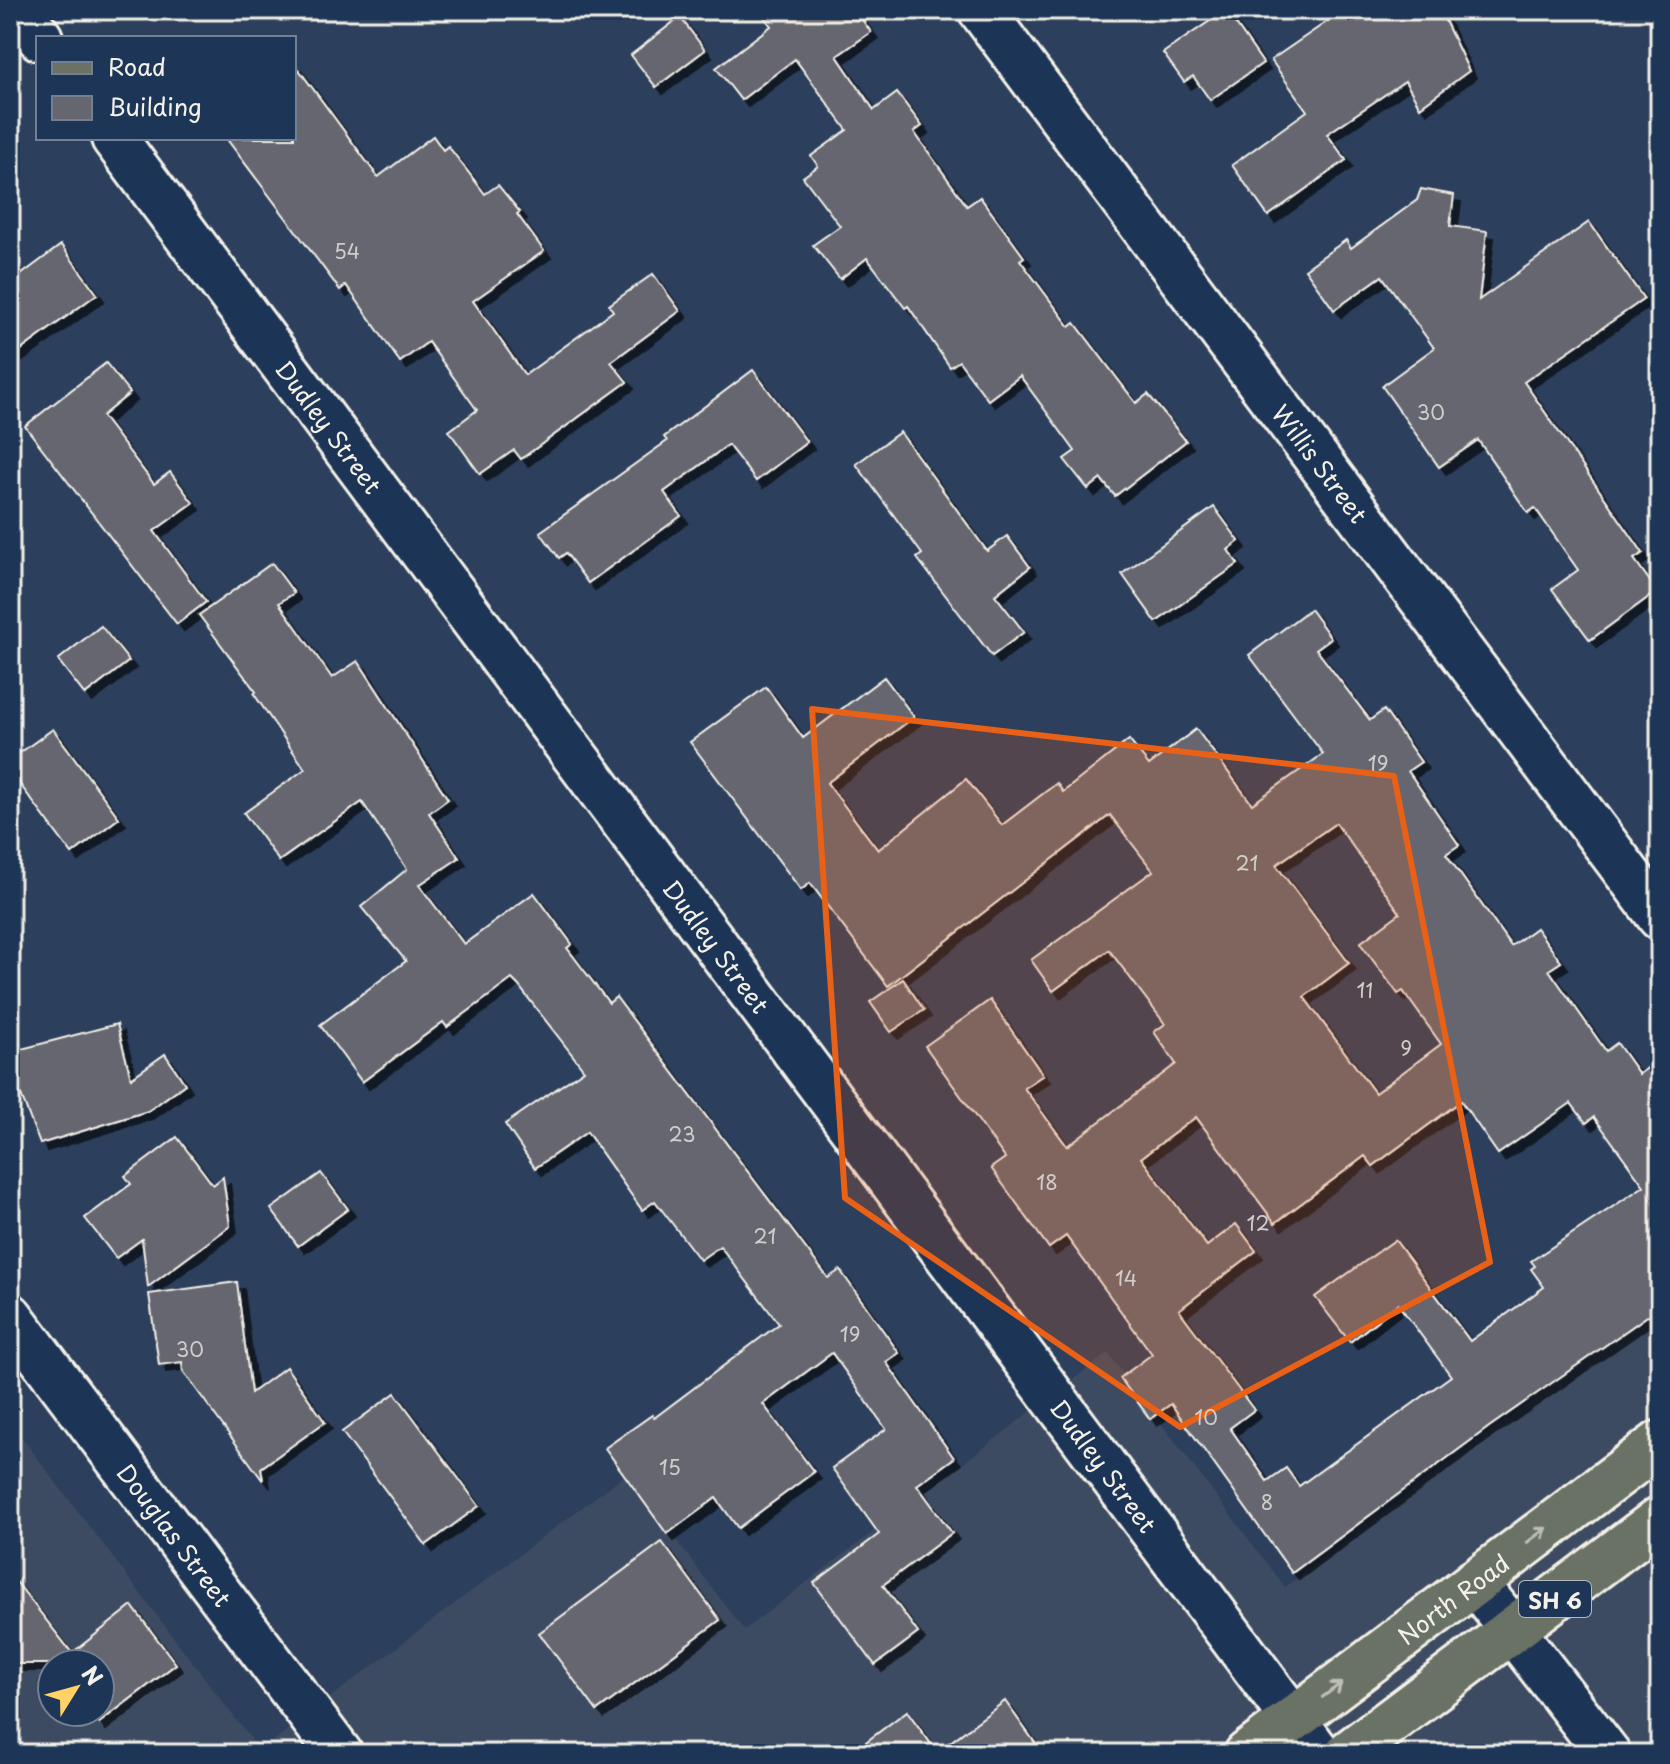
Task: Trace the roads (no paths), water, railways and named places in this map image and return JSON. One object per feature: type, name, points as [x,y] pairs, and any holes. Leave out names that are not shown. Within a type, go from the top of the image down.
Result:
[{"type":"main road","name":"North Road","points":[[1247,1754],[1660,1443]]},
{"type":"main road","name":"SH 6","points":[[1347,1754],[1660,1519]]},
{"type":"street","points":[[19,10],[38,36]]},
{"type":"street","name":"Willis Street","points":[[981,10],[1660,917]]},
{"type":"street","name":"Dudley Street","points":[[115,140],[1319,1754]]},
{"type":"street","name":"Douglas Street","points":[[10,1316],[340,1754]]},
{"type":"street","points":[[1475,1582],[1608,1754]]}]
